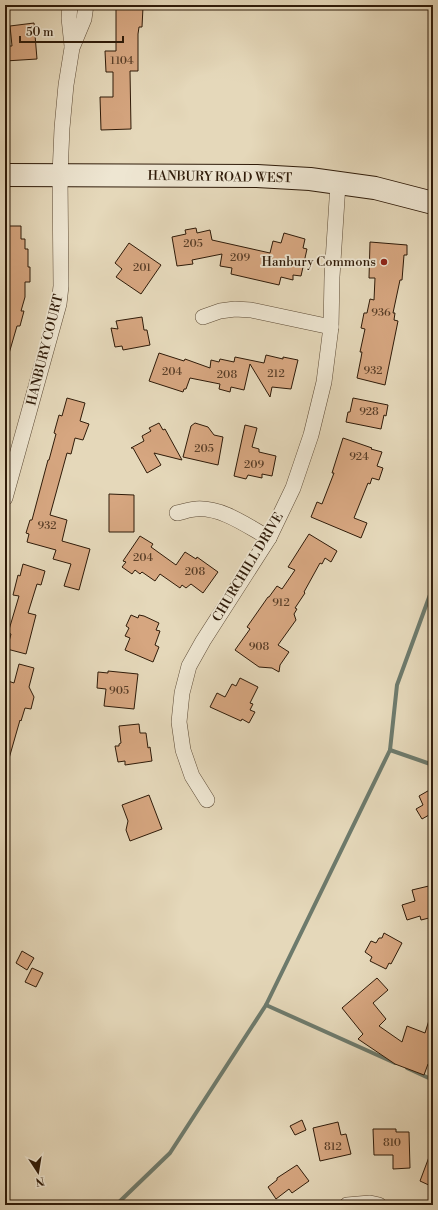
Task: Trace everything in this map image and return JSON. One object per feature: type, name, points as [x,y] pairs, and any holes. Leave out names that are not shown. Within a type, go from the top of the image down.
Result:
[{"type":"main road","name":"HANBURY ROAD WEST","points":[[5,175],[257,176],[310,179],[375,188],[433,203]]},
{"type":"street","points":[[70,5],[69,18],[72,48]]},
{"type":"street","points":[[72,48],[84,19],[86,5]]},
{"type":"street","name":"HANBURY COURT","points":[[5,498],[59,304],[61,286],[60,175],[62,128],[66,86],[72,48]]},
{"type":"street","name":"CHURCHILL DRIVE","points":[[207,800],[192,776],[183,750],[179,722],[182,693],[189,666],[203,641],[269,538],[293,488],[311,435],[324,382],[331,327],[332,277],[338,184]]},
{"type":"street","points":[[203,317],[220,311],[235,309],[251,310],[331,327]]},
{"type":"street","points":[[177,513],[196,509],[215,511],[232,518],[269,538]]},
{"type":"street","points":[[347,1205],[370,1203],[379,1205]]},
{"type":"building","points":[[116,5],[140,5],[143,7],[142,27],[139,27],[138,34],[138,71],[130,71],[131,129],[101,130],[100,97],[113,97],[113,72],[106,72],[105,51],[116,51]]},
{"type":"building","points":[[34,23],[37,59],[5,61],[5,46],[12,46],[10,26]]},
{"type":"building","points":[[5,226],[21,226],[21,239],[25,239],[25,249],[28,249],[28,267],[30,267],[30,282],[25,282],[25,297],[21,311],[24,311],[20,326],[17,326],[8,357],[5,357],[5,302],[8,291],[8,242],[5,242]]},
{"type":"building","points":[[196,228],[197,233],[210,230],[212,240],[270,253],[273,241],[281,243],[284,233],[305,239],[303,248],[307,249],[301,276],[293,275],[293,280],[281,277],[279,285],[231,274],[232,268],[220,266],[222,254],[192,260],[193,264],[177,266],[172,237],[186,234],[185,230]]},
{"type":"building","points":[[370,242],[407,245],[407,255],[404,255],[402,280],[400,280],[393,313],[395,313],[394,320],[398,321],[385,385],[357,378],[362,352],[360,352],[365,329],[361,328],[364,313],[367,313],[370,299],[374,300],[375,278],[369,278]]},
{"type":"building","points":[[129,243],[161,265],[141,294],[116,277],[122,269],[115,263]]},
{"type":"building","points":[[142,317],[144,330],[147,330],[150,345],[123,350],[122,346],[115,347],[111,328],[118,329],[116,321]]},
{"type":"building","points":[[159,353],[184,361],[185,359],[210,368],[211,360],[219,362],[220,359],[234,362],[235,357],[264,363],[266,355],[283,359],[283,357],[298,360],[291,389],[272,387],[270,397],[250,364],[244,390],[231,387],[230,392],[219,389],[220,384],[190,378],[186,389],[184,389],[183,392],[149,381]]},
{"type":"building","points":[[67,398],[85,403],[80,421],[89,424],[83,440],[75,438],[71,454],[67,453],[50,515],[67,520],[62,541],[90,549],[79,590],[64,586],[71,564],[53,559],[56,550],[27,542],[29,534],[26,533],[30,520],[32,520],[49,460],[59,415],[62,416]]},
{"type":"building","points":[[353,398],[388,405],[381,429],[346,422]]},
{"type":"building","points":[[159,423],[163,430],[165,429],[182,460],[154,453],[161,465],[147,473],[133,448],[131,448],[144,441],[142,436],[151,431],[149,428]]},
{"type":"building","points":[[195,423],[208,427],[214,435],[223,437],[218,465],[183,457],[191,426]]},
{"type":"building","points":[[245,425],[257,428],[252,447],[259,449],[259,452],[276,456],[272,476],[262,474],[262,478],[248,475],[246,479],[234,476]]},
{"type":"building","points":[[343,438],[382,452],[377,466],[383,468],[379,480],[372,478],[370,484],[368,483],[354,518],[367,523],[361,538],[311,517],[317,502],[322,504],[334,473],[332,473]]},
{"type":"building","points":[[109,494],[134,495],[134,532],[109,532]]},
{"type":"building","points":[[309,534],[337,551],[331,562],[325,558],[322,564],[320,563],[304,592],[305,593],[295,608],[297,609],[294,614],[296,620],[278,645],[289,652],[280,665],[279,672],[272,668],[259,667],[235,650],[250,629],[247,627],[268,597],[277,586],[282,589],[295,570],[288,567]]},
{"type":"building","points":[[140,536],[153,544],[151,547],[176,565],[185,552],[196,559],[197,557],[218,572],[203,593],[191,584],[186,588],[182,585],[180,588],[160,574],[155,581],[142,572],[140,574],[135,570],[132,574],[122,567],[126,562],[123,561]]},
{"type":"building","points":[[23,564],[45,571],[41,585],[37,584],[28,613],[36,615],[26,654],[7,649],[11,634],[8,633],[19,596],[13,595],[18,575],[20,576]]},
{"type":"building","points":[[131,615],[138,618],[139,615],[144,616],[159,623],[156,630],[160,631],[155,645],[159,647],[153,662],[125,650],[130,638],[125,636],[129,628],[126,626]]},
{"type":"building","points":[[19,664],[34,668],[29,687],[34,697],[31,709],[25,708],[8,762],[5,762],[5,680],[14,683]]},
{"type":"building","points":[[108,671],[138,674],[134,709],[104,706],[106,689],[97,688],[98,672],[108,673]]},
{"type":"building","points":[[240,678],[258,687],[250,703],[253,704],[250,710],[255,712],[249,723],[210,707],[217,693],[225,697],[232,684],[236,686]]},
{"type":"building","points":[[139,724],[140,733],[146,733],[152,761],[125,765],[125,761],[118,762],[115,746],[119,746],[121,743],[119,726]]},
{"type":"building","points":[[433,788],[433,823],[429,815],[422,819],[416,809],[423,805],[419,796]]},
{"type":"building","points":[[149,795],[162,829],[130,841],[126,830],[128,821],[122,805]]},
{"type":"building","points":[[433,885],[433,917],[421,920],[420,916],[407,920],[402,905],[415,901],[412,890]]},
{"type":"building","points":[[384,933],[402,943],[391,964],[389,963],[386,969],[370,961],[372,957],[365,952],[371,941],[376,943],[379,938],[382,938]]},
{"type":"building","points":[[22,951],[34,958],[27,970],[16,963]]},
{"type":"building","points":[[32,968],[43,973],[36,987],[25,982]]},
{"type":"building","points":[[377,978],[388,990],[373,1003],[386,1019],[379,1026],[402,1042],[407,1026],[425,1033],[431,1014],[433,1014],[433,1066],[428,1064],[424,1075],[395,1064],[358,1039],[363,1034],[342,1008]]},
{"type":"building","points":[[302,1120],[306,1130],[295,1135],[290,1126]]},
{"type":"building","points":[[338,1122],[341,1135],[346,1134],[351,1154],[320,1161],[313,1128]]},
{"type":"building","points":[[373,1129],[396,1129],[396,1132],[409,1132],[410,1168],[393,1169],[393,1155],[374,1155]]},
{"type":"building","points":[[433,1149],[433,1187],[420,1181]]},
{"type":"building","points":[[297,1165],[309,1181],[292,1193],[289,1189],[276,1199],[268,1187],[277,1180],[277,1178]]},
{"type":"waterway","points":[[116,1205],[170,1153],[266,1005],[390,750],[397,685],[431,592],[433,581]]},
{"type":"waterway","points":[[390,750],[433,765]]},
{"type":"waterway","points":[[266,1005],[395,1063]]},
{"type":"waterway","points":[[407,1068],[433,1080]]},
{"type":"place","name":"Hanbury Commons","points":[[384,262]]}]
